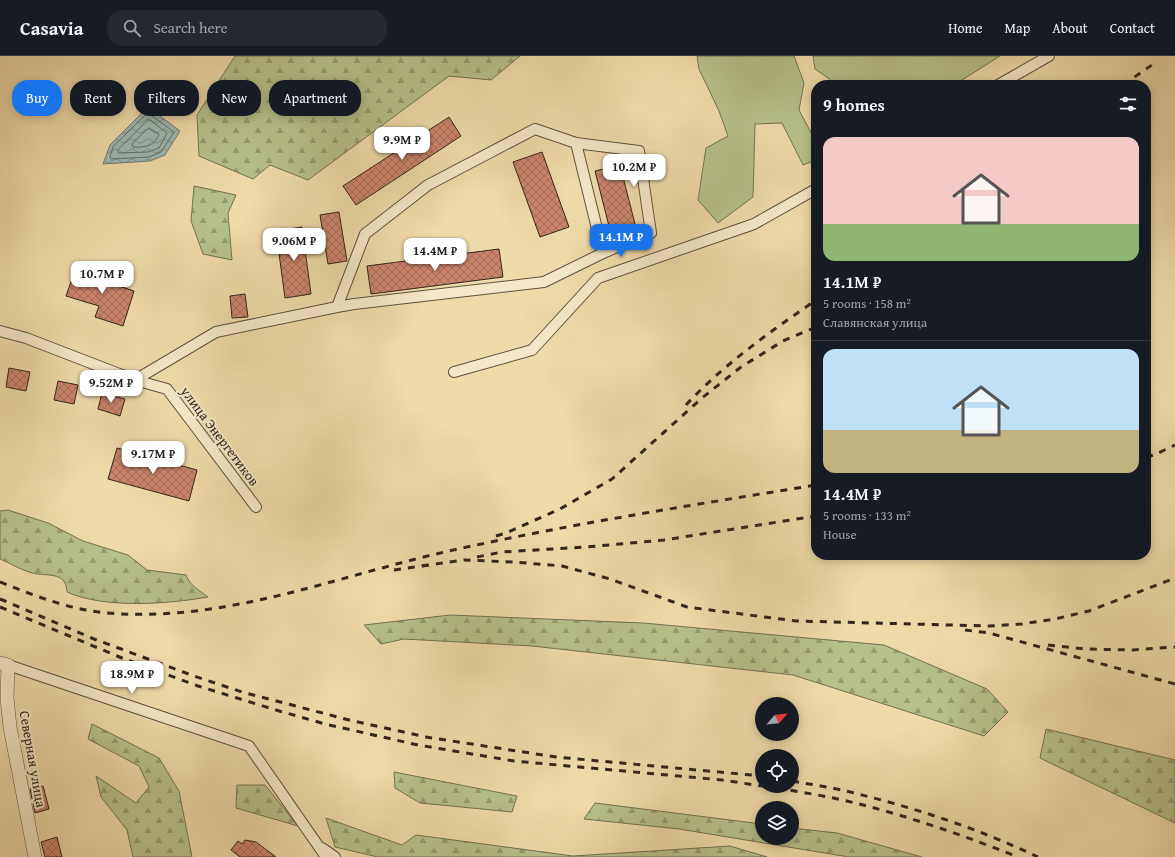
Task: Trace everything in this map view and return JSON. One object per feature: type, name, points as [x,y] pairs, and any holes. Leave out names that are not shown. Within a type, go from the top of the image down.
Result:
[{"type":"street","points":[[1007,80],[1049,56]]},
{"type":"street","points":[[134,380],[216,332],[354,304],[544,282],[603,253],[651,233],[639,151],[576,143],[535,129],[428,184],[365,234],[337,307]]},
{"type":"street","points":[[576,143],[603,253]]},
{"type":"street","points":[[454,372],[532,350],[598,278],[754,224],[811,192]]},
{"type":"street","name":"улица Энергетиков","points":[[0,331],[26,338],[134,380],[167,389],[256,507]]},
{"type":"street","points":[[4,664],[249,746],[326,857]]},
{"type":"street","name":"Северная улица","points":[[4,664],[10,727],[35,857]]},
{"type":"street","points":[[319,846],[335,857]]},
{"type":"green space","points":[[235,56],[520,56],[491,80],[449,76],[308,180],[270,165],[253,179],[199,156],[197,116],[199,116],[199,112],[207,99],[207,116],[261,116],[261,80],[220,80]]},
{"type":"green space","points":[[697,56],[794,56],[804,83],[799,110],[811,133],[811,162],[803,165],[782,123],[755,124],[753,197],[718,223],[698,200],[706,148],[728,136],[719,111],[699,69]]},
{"type":"green space","points":[[813,56],[1000,56],[962,80],[831,80],[815,69]]},
{"type":"green space","points":[[194,186],[236,195],[228,213],[232,260],[203,254],[191,221]]},
{"type":"green space","points":[[8,510],[48,523],[83,541],[128,555],[147,570],[186,575],[192,585],[208,597],[174,602],[137,604],[99,601],[67,592],[66,585],[59,577],[35,574],[0,559],[0,511]]},
{"type":"green space","points":[[450,615],[643,623],[884,645],[987,689],[1008,712],[984,736],[793,675],[532,646],[404,639],[381,644],[364,625]]},
{"type":"green space","points":[[92,724],[159,758],[179,791],[192,857],[133,857],[127,830],[101,797],[96,776],[136,803],[149,787],[139,766],[88,739]]},
{"type":"green space","points":[[1046,729],[1175,760],[1175,823],[1040,758]]},
{"type":"green space","points":[[394,772],[517,796],[512,812],[420,803],[395,788]]},
{"type":"green space","points":[[237,785],[265,785],[298,826],[236,808]]},
{"type":"green space","points":[[595,803],[755,823],[755,842],[679,829],[584,819]]},
{"type":"green space","points":[[326,818],[402,845],[416,835],[573,856],[730,846],[767,857],[378,857],[335,847]]},
{"type":"green space","points":[[799,829],[837,833],[922,857],[849,857],[776,845],[799,845]]},
{"type":"water","points":[[139,116],[160,116],[180,131],[165,155],[150,161],[103,164],[110,145]]},
{"type":"building","points":[[449,117],[461,136],[356,205],[343,186]]},
{"type":"building","points":[[542,152],[569,227],[540,237],[513,162]]},
{"type":"building","points":[[620,165],[636,228],[611,234],[595,171]]},
{"type":"building","points":[[339,212],[347,261],[328,264],[320,215]]},
{"type":"building","points":[[302,227],[311,294],[285,298],[276,231]]},
{"type":"building","points":[[499,249],[503,277],[371,294],[367,266]]},
{"type":"building","points":[[92,263],[111,270],[107,282],[134,291],[123,326],[95,317],[99,306],[66,296],[73,276],[86,281]]},
{"type":"building","points":[[245,294],[248,317],[232,318],[230,296]]},
{"type":"building","points":[[9,368],[30,372],[26,391],[6,387]]},
{"type":"building","points":[[58,381],[78,385],[74,404],[54,400]]},
{"type":"building","points":[[102,393],[125,399],[120,416],[98,409]]},
{"type":"building","points":[[117,448],[197,470],[189,501],[108,479]]},
{"type":"building","points":[[43,786],[49,809],[35,813],[30,789]]},
{"type":"building","points":[[57,837],[62,857],[45,857],[41,842]]},
{"type":"building","points":[[245,840],[256,842],[276,857],[240,857],[231,850],[238,841],[242,844]]},
{"type":"railway","points":[[1130,80],[1152,65]]},
{"type":"railway","points":[[686,405],[732,362],[765,336],[811,304]]},
{"type":"railway","points":[[496,536],[560,509],[612,479],[702,398],[741,367],[783,341],[811,329]]},
{"type":"railway","points":[[1151,456],[1175,445]]},
{"type":"railway","points":[[0,582],[53,602],[80,609],[108,613],[152,614],[195,611],[280,595],[407,561],[494,541],[632,515],[811,486]]},
{"type":"railway","points":[[477,557],[502,552],[586,547],[664,540],[811,517]]},
{"type":"railway","points":[[422,566],[464,560],[562,566],[610,579],[687,607],[796,621],[989,626],[1022,624],[1055,619],[1089,611],[1175,578]]},
{"type":"railway","points":[[394,570],[428,565]]},
{"type":"railway","points":[[0,599],[94,639],[194,676],[242,692],[353,721],[426,737],[556,757],[755,775]]},
{"type":"railway","points":[[0,607],[122,658],[198,686],[325,724],[418,745],[514,761],[722,780],[755,785]]},
{"type":"railway","points":[[965,630],[989,633],[1175,684]]},
{"type":"railway","points":[[1048,645],[1084,649],[1133,650],[1175,647]]},
{"type":"railway","points":[[799,782],[850,792],[927,813],[972,829],[1038,857]]},
{"type":"railway","points":[[799,792],[879,809],[939,828],[1018,857]]}]
